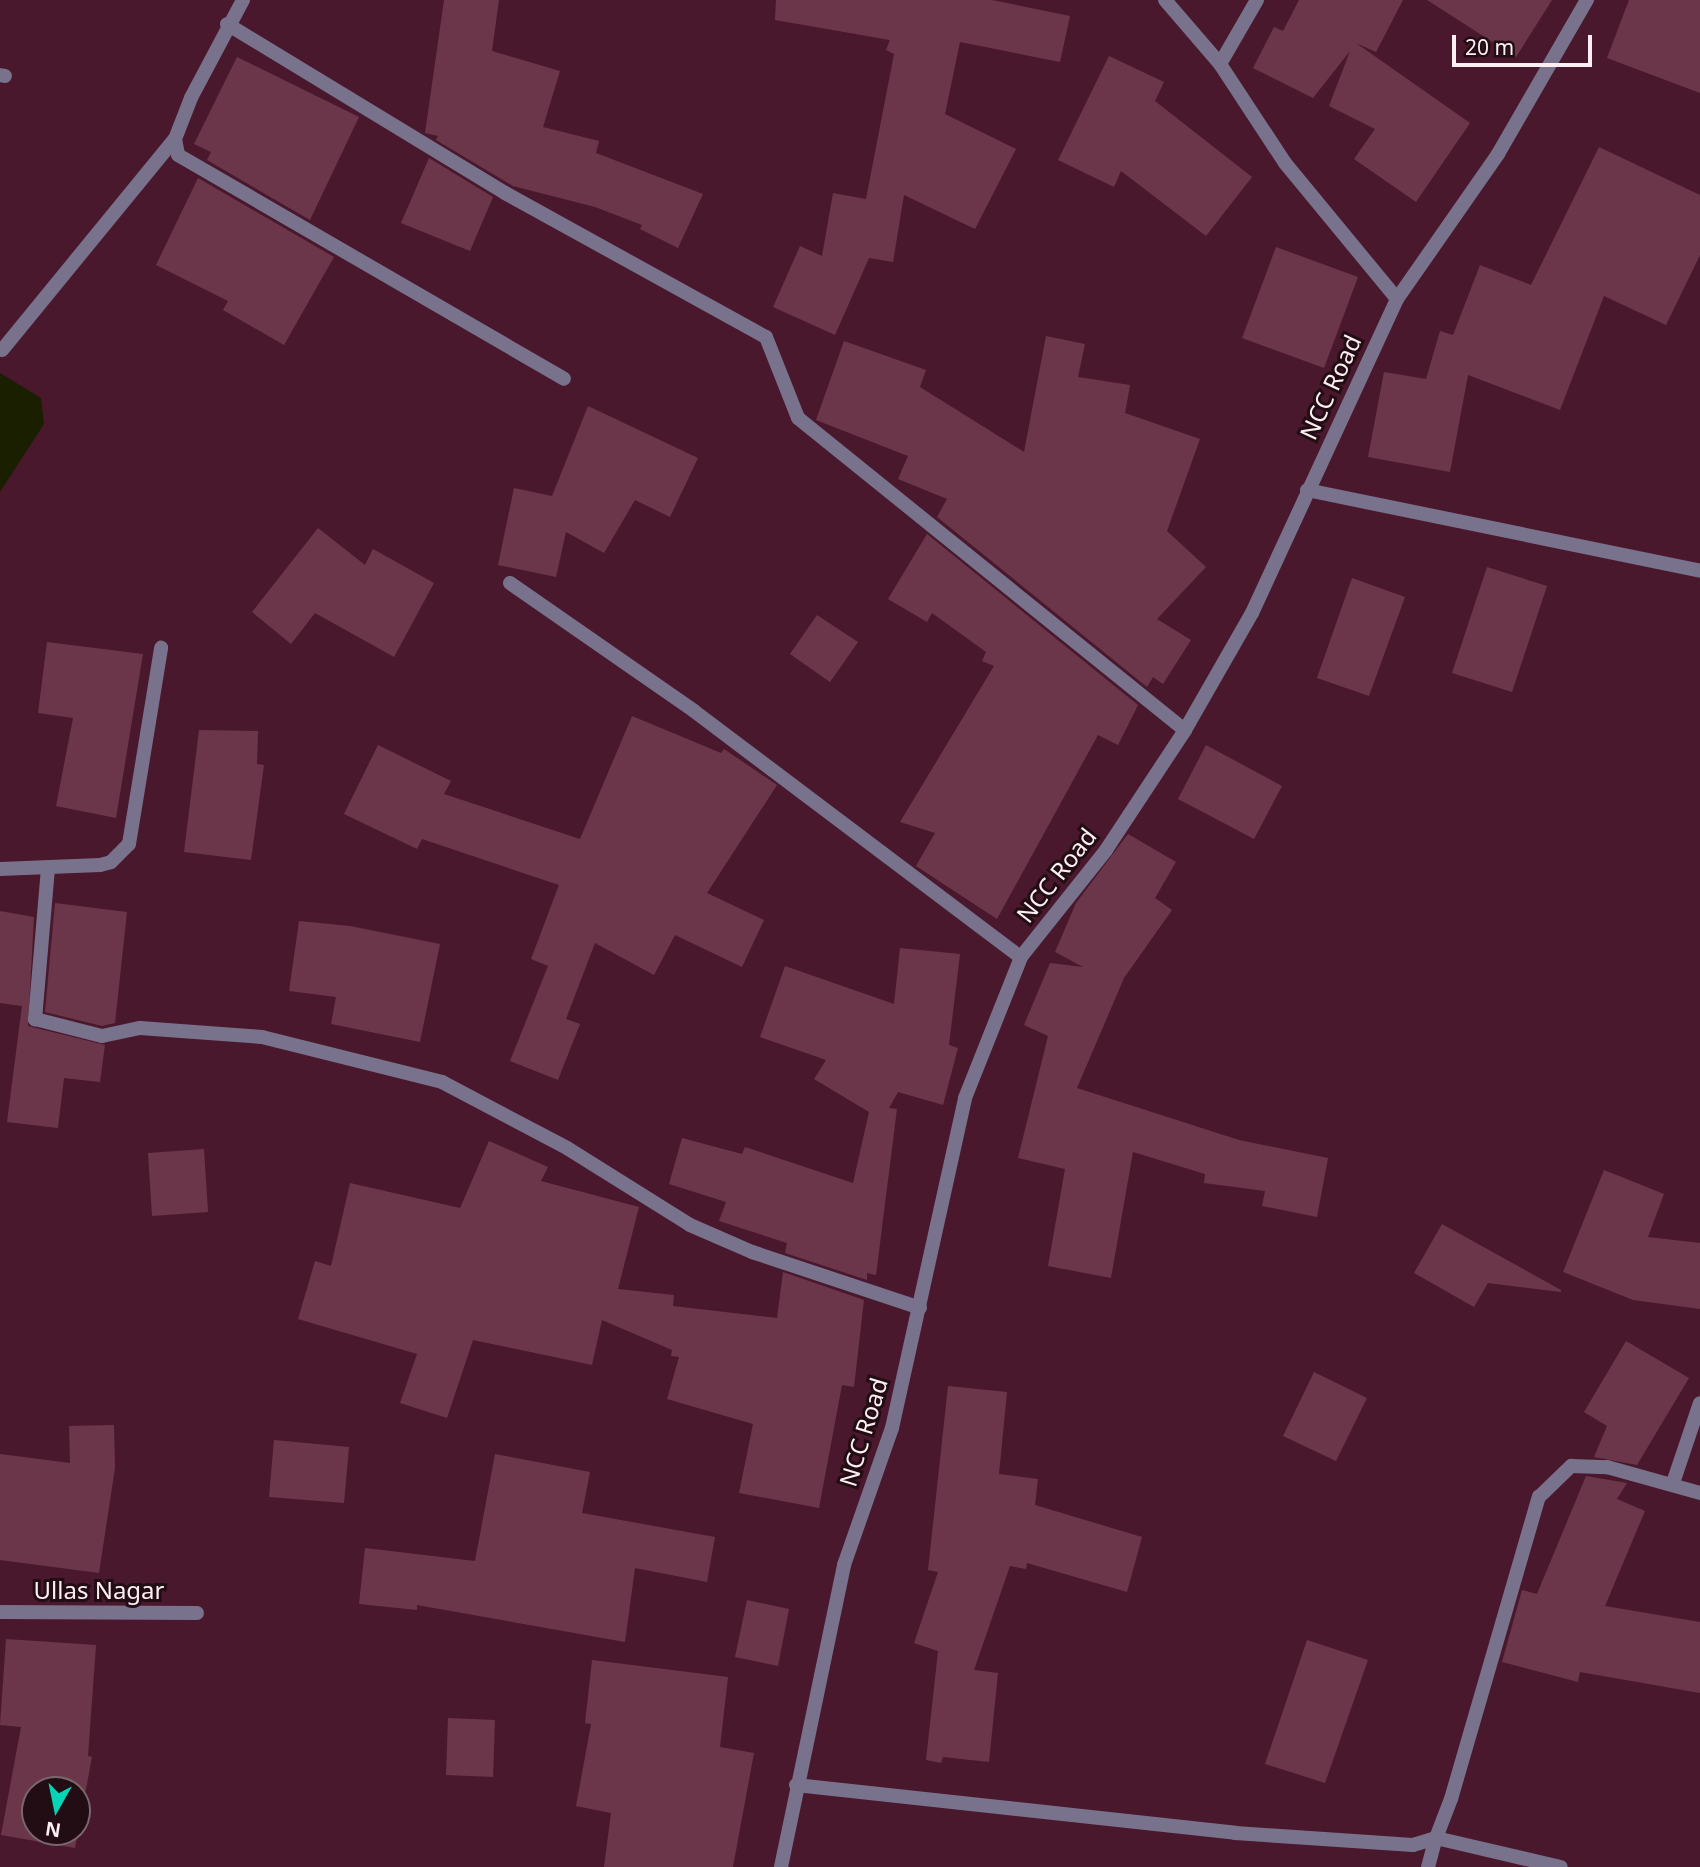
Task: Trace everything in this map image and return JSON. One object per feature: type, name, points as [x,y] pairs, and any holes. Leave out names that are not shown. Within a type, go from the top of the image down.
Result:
[{"type":"street","points":[[2,349],[175,139],[227,24],[243,0]]},
{"type":"street","points":[[1165,0],[1220,64],[1285,163],[1397,299]]},
{"type":"street","points":[[1220,64],[1257,0]]},
{"type":"street","name":"NCC Road","points":[[781,1867],[844,1565],[892,1428],[965,1098],[1021,957],[1106,850],[1185,730],[1252,613],[1397,299],[1498,153],[1587,0]]},
{"type":"street","points":[[227,24],[505,193],[766,337],[798,418],[1185,730]]},
{"type":"street","points":[[175,139],[178,155],[564,379]]},
{"type":"street","points":[[1307,490],[1700,571]]},
{"type":"street","points":[[510,583],[694,711],[1021,957]]},
{"type":"street","points":[[0,869],[111,862],[130,844],[160,648]]},
{"type":"street","points":[[48,868],[35,1019],[102,1036],[140,1028],[211,1029],[262,1037],[442,1082],[567,1148],[690,1225],[752,1252],[920,1308]]},
{"type":"street","points":[[1673,1483],[1700,1403]]},
{"type":"street","points":[[1428,1867],[1451,1799],[1539,1497],[1571,1466],[1607,1467],[1673,1483],[1700,1493]]},
{"type":"street","name":"Ullas Nagar","points":[[0,1612],[197,1613]]},
{"type":"street","points":[[796,1785],[1235,1833],[1413,1845],[1436,1838],[1561,1867]]},
{"type":"shaded area","points":[[0,373],[41,398],[44,424],[0,492]]},
{"type":"building","points":[[444,0],[499,0],[492,51],[560,71],[543,127],[599,141],[596,153],[703,194],[678,248],[640,229],[642,225],[595,207],[513,186],[436,140],[438,136],[425,133]]},
{"type":"building","points":[[776,0],[992,0],[1070,16],[1060,62],[960,42],[945,114],[1016,149],[975,229],[904,195],[893,262],[869,258],[835,335],[773,307],[800,246],[822,256],[833,193],[866,199],[894,54],[886,50],[890,40],[775,20]]},
{"type":"building","points":[[1299,0],[1403,0],[1376,52],[1356,43],[1470,123],[1416,202],[1354,159],[1375,129],[1329,106],[1350,51],[1313,98],[1253,68],[1274,27],[1283,31]]},
{"type":"building","points":[[1427,0],[1552,0],[1516,57]]},
{"type":"building","points":[[1629,0],[1700,0],[1700,93],[1607,58]]},
{"type":"building","points":[[1109,56],[1164,82],[1155,101],[1252,177],[1206,236],[1121,171],[1114,187],[1058,160]]},
{"type":"building","points":[[237,57],[359,117],[310,220],[207,160],[211,152],[194,144]]},
{"type":"building","points":[[1599,147],[1700,195],[1700,255],[1666,325],[1604,296],[1560,410],[1468,375],[1450,472],[1368,457],[1384,372],[1426,379],[1440,331],[1453,335],[1480,265],[1531,285]]},
{"type":"building","points":[[429,158],[493,197],[470,251],[401,223]]},
{"type":"building","points":[[198,178],[334,257],[284,345],[223,310],[228,301],[156,265]]},
{"type":"building","points":[[1276,247],[1358,277],[1324,368],[1242,338]]},
{"type":"building","points":[[1046,336],[1085,344],[1078,377],[1130,385],[1125,413],[1200,439],[1167,531],[1206,567],[1157,619],[1191,640],[1163,684],[1153,677],[1147,687],[937,517],[947,499],[898,479],[908,456],[816,420],[844,341],[926,370],[920,387],[1024,452]]},
{"type":"building","points":[[588,406],[698,458],[670,517],[635,500],[604,553],[566,532],[556,577],[498,565],[514,488],[552,496]]},
{"type":"building","points":[[318,528],[365,565],[373,549],[434,583],[394,657],[315,613],[291,644],[252,612]]},
{"type":"building","points":[[927,534],[1138,705],[1118,745],[1098,735],[997,919],[916,866],[935,833],[900,822],[994,666],[982,661],[986,652],[932,613],[927,622],[888,599]]},
{"type":"building","points":[[1487,567],[1547,586],[1512,692],[1452,673]]},
{"type":"building","points":[[1352,578],[1405,597],[1369,696],[1317,678]]},
{"type":"building","points":[[817,615],[858,642],[830,682],[790,654]]},
{"type":"building","points":[[47,642],[143,654],[116,818],[56,806],[73,718],[38,713]]},
{"type":"building","points":[[632,716],[721,753],[724,749],[777,785],[707,893],[764,920],[742,967],[675,935],[654,975],[595,943],[566,1019],[580,1024],[558,1080],[510,1061],[548,966],[531,959],[559,885],[422,839],[417,849],[344,814],[378,745],[451,781],[444,794],[580,839]]},
{"type":"building","points":[[199,730],[258,731],[257,764],[264,765],[251,860],[184,852]]},
{"type":"building","points":[[1206,745],[1282,786],[1254,839],[1178,799]]},
{"type":"building","points":[[1128,834],[1176,862],[1155,898],[1172,910],[1124,978],[1077,1088],[1239,1140],[1328,1158],[1317,1217],[1262,1206],[1265,1191],[1204,1183],[1205,1174],[1133,1152],[1111,1278],[1048,1266],[1065,1169],[1018,1158],[1048,1036],[1024,1025],[1050,963],[1083,967],[1055,952],[1076,903]]},
{"type":"building","points":[[55,903],[127,912],[115,1023],[102,1026],[45,1012]]},
{"type":"building","points":[[0,911],[34,917],[28,1026],[105,1045],[100,1082],[64,1078],[58,1128],[7,1122],[22,1006],[0,1003]]},
{"type":"building","points":[[299,921],[350,926],[440,944],[420,1042],[331,1024],[336,997],[289,991]]},
{"type":"building","points":[[900,948],[960,954],[949,1045],[958,1048],[943,1105],[898,1092],[889,1108],[897,1109],[876,1275],[867,1273],[867,1280],[785,1253],[787,1243],[719,1221],[726,1202],[669,1184],[682,1138],[742,1154],[745,1147],[853,1183],[869,1112],[814,1079],[826,1060],[760,1037],[785,966],[894,1004]]},
{"type":"building","points":[[489,1141],[548,1167],[541,1181],[639,1207],[618,1289],[674,1295],[673,1306],[777,1318],[783,1272],[864,1300],[854,1387],[842,1385],[819,1508],[739,1493],[753,1424],[667,1399],[679,1357],[671,1356],[672,1350],[602,1320],[592,1365],[473,1340],[447,1418],[400,1403],[417,1354],[298,1319],[315,1261],[331,1266],[350,1183],[460,1208]]},
{"type":"building","points":[[204,1149],[208,1212],[152,1216],[148,1153]]},
{"type":"building","points":[[1604,1170],[1664,1194],[1648,1237],[1700,1243],[1700,1309],[1633,1300],[1563,1272]]},
{"type":"building","points":[[1442,1224],[1561,1292],[1488,1283],[1474,1307],[1414,1273]]},
{"type":"building","points":[[1626,1341],[1689,1378],[1637,1465],[1594,1457],[1607,1426],[1584,1412]]},
{"type":"building","points":[[1314,1372],[1367,1398],[1336,1461],[1283,1436]]},
{"type":"building","points":[[948,1386],[1007,1392],[999,1474],[1038,1479],[1035,1505],[1142,1537],[1127,1592],[1027,1563],[1026,1569],[1010,1566],[974,1670],[998,1673],[989,1762],[943,1757],[941,1763],[926,1760],[938,1651],[914,1643],[938,1572],[928,1570]]},
{"type":"building","points":[[114,1425],[115,1468],[99,1573],[0,1560],[0,1454],[70,1463],[69,1426]]},
{"type":"building","points":[[274,1440],[349,1447],[344,1503],[269,1497]]},
{"type":"building","points":[[495,1454],[590,1472],[582,1513],[715,1537],[707,1582],[635,1568],[625,1642],[417,1605],[417,1610],[359,1604],[365,1548],[475,1561]]},
{"type":"building","points":[[1586,1476],[1627,1483],[1617,1499],[1645,1511],[1605,1606],[1700,1622],[1700,1693],[1580,1672],[1578,1682],[1502,1662],[1522,1590],[1537,1594]]},
{"type":"building","points":[[747,1600],[789,1609],[778,1666],[735,1657]]},
{"type":"building","points":[[6,1639],[96,1645],[88,1756],[92,1757],[88,1776],[21,1776],[21,1839],[1,1835],[21,1727],[0,1725]]},
{"type":"building","points":[[1307,1640],[1368,1660],[1325,1783],[1265,1764]]},
{"type":"building","points":[[592,1660],[728,1677],[720,1747],[754,1753],[733,1867],[604,1867],[611,1813],[576,1806],[591,1724],[585,1723]]},
{"type":"building","points":[[448,1718],[495,1720],[493,1777],[446,1775]]}]
